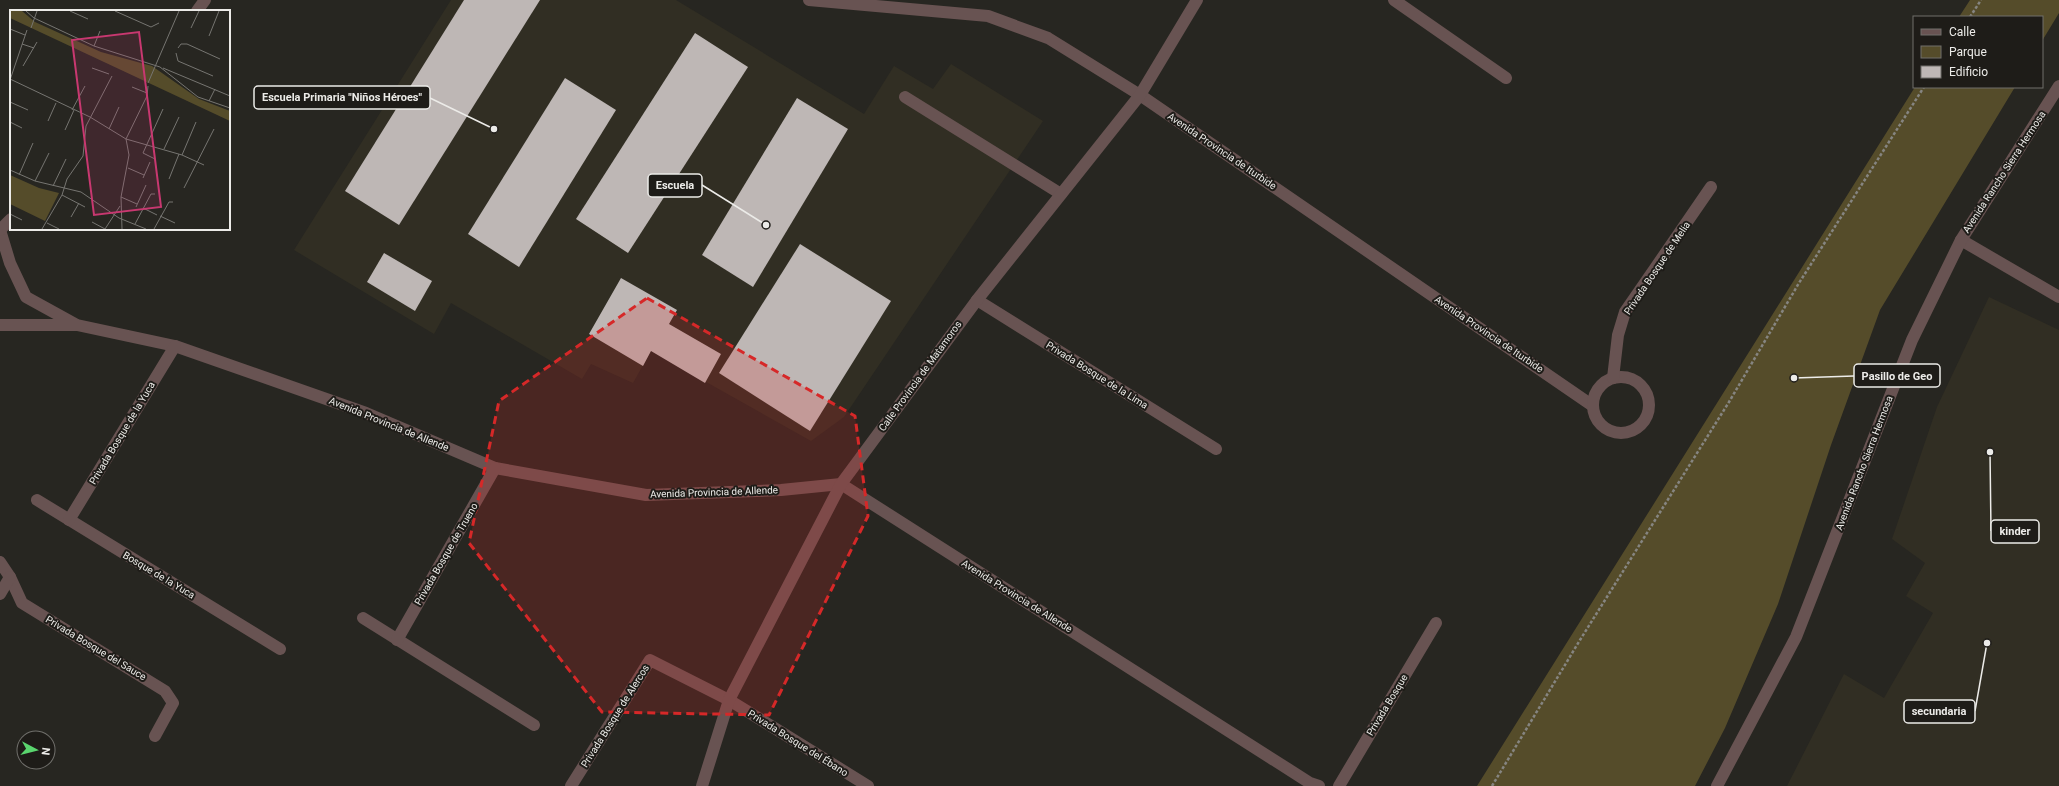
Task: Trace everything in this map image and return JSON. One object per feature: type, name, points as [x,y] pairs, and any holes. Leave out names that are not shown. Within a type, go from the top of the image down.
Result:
[{"type":"street","points":[[198,10],[205,0]]},
{"type":"street","name":"Avenida Provincia de Iturbide","points":[[809,0],[988,16],[1048,38],[1140,95],[1593,406]]},
{"type":"street","name":"Calle Provincia de Matamoros","points":[[702,786],[729,700],[841,484],[977,300],[1140,95],[1197,0]]},
{"type":"street","points":[[1394,0],[1506,78]]},
{"type":"street","name":"Avenida Rancho Sierra Hermosa","points":[[1717,786],[1796,637],[1912,340],[1961,240],[2059,86]]},
{"type":"street","points":[[905,97],[1061,194]]},
{"type":"street","name":"Privada Bosque de Melia","points":[[1612,378],[1618,335],[1625,312],[1711,187]]},
{"type":"street","points":[[10,220],[0,230],[10,263],[26,297],[76,325]]},
{"type":"street","points":[[1961,240],[2059,297]]},
{"type":"street","name":"Privada Bosque de la Lima","points":[[977,300],[1216,449]]},
{"type":"street","name":"Avenida Provincia de Allende","points":[[0,325],[76,325],[175,346],[366,412],[495,468],[646,495],[781,490],[841,484],[1303,778],[1319,786]]},
{"type":"street","name":"Privada Bosque de la Yuca","points":[[69,520],[175,346]]},
{"type":"street","points":[[1625,376],[1637,381],[1646,391],[1650,403],[1648,416],[1640,426],[1629,433],[1616,433],[1605,428],[1596,418],[1593,406],[1595,394],[1602,384],[1612,378],[1625,376]]},
{"type":"street","name":"Privada Bosque de Trueno","points":[[397,640],[495,468]]},
{"type":"street","name":"Bosque de la Yuca","points":[[37,500],[280,649]]},
{"type":"street","name":"Privada Bosque del Sauce","points":[[0,562],[10,577],[22,603],[165,691],[173,703],[155,736]]},
{"type":"street","points":[[0,594],[10,577]]},
{"type":"street","points":[[363,618],[534,725]]},
{"type":"street","name":"Privada Bosque","points":[[1339,786],[1436,623]]},
{"type":"street","name":"Privada Bosque de Alercos","points":[[571,786],[650,660],[729,700]]},
{"type":"street","name":"Privada Bosque del Ébano","points":[[729,700],[868,786]]},
{"type":"path","points":[[1971,16],[1981,0]]},
{"type":"path","points":[[1492,786],[1580,640],[1729,402],[1799,283],[1923,88]]},
{"type":"highlighted area","points":[[647,298],[855,416],[868,516],[769,715],[602,712],[469,543],[499,401]]},
{"type":"shaded area","points":[[451,0],[676,0],[864,114],[894,66],[933,89],[951,64],[1043,121],[844,417],[811,441],[651,351],[633,383],[591,364],[582,379],[451,303],[434,334],[294,250]]},
{"type":"shaded area","points":[[1989,297],[2059,330],[2059,786],[1787,786],[1844,674],[1884,698],[1933,613],[1906,596],[1925,563],[1892,539],[1937,407]]},
{"type":"green space","points":[[1970,0],[2059,0],[2059,13],[2043,39],[2043,16],[1960,16]]},
{"type":"green space","points":[[1914,88],[2014,88],[1880,310],[1831,445],[1778,604],[1725,728],[1695,786],[1477,786]]},
{"type":"building","points":[[464,0],[540,0],[399,225],[345,191]]},
{"type":"building","points":[[695,33],[748,67],[628,253],[576,219]]},
{"type":"building","points":[[565,78],[616,110],[519,267],[468,234]]},
{"type":"building","points":[[797,98],[848,129],[753,287],[702,255]]},
{"type":"building","points":[[800,244],[891,301],[810,431],[719,373]]},
{"type":"building","points":[[384,253],[432,281],[415,311],[367,282]]},
{"type":"building","points":[[621,278],[677,310],[669,324],[721,354],[705,383],[651,351],[643,366],[589,334]]},
{"type":"place","name":"Escuela Primaria \"Niños Héroes\"","points":[[494,129]]},
{"type":"place","name":"Escuela","points":[[766,225]]},
{"type":"place","name":"Pasillo de Geo","points":[[1794,378]]},
{"type":"place","name":"kinder","points":[[1990,452]]},
{"type":"place","name":"secundaria","points":[[1987,643]]}]
